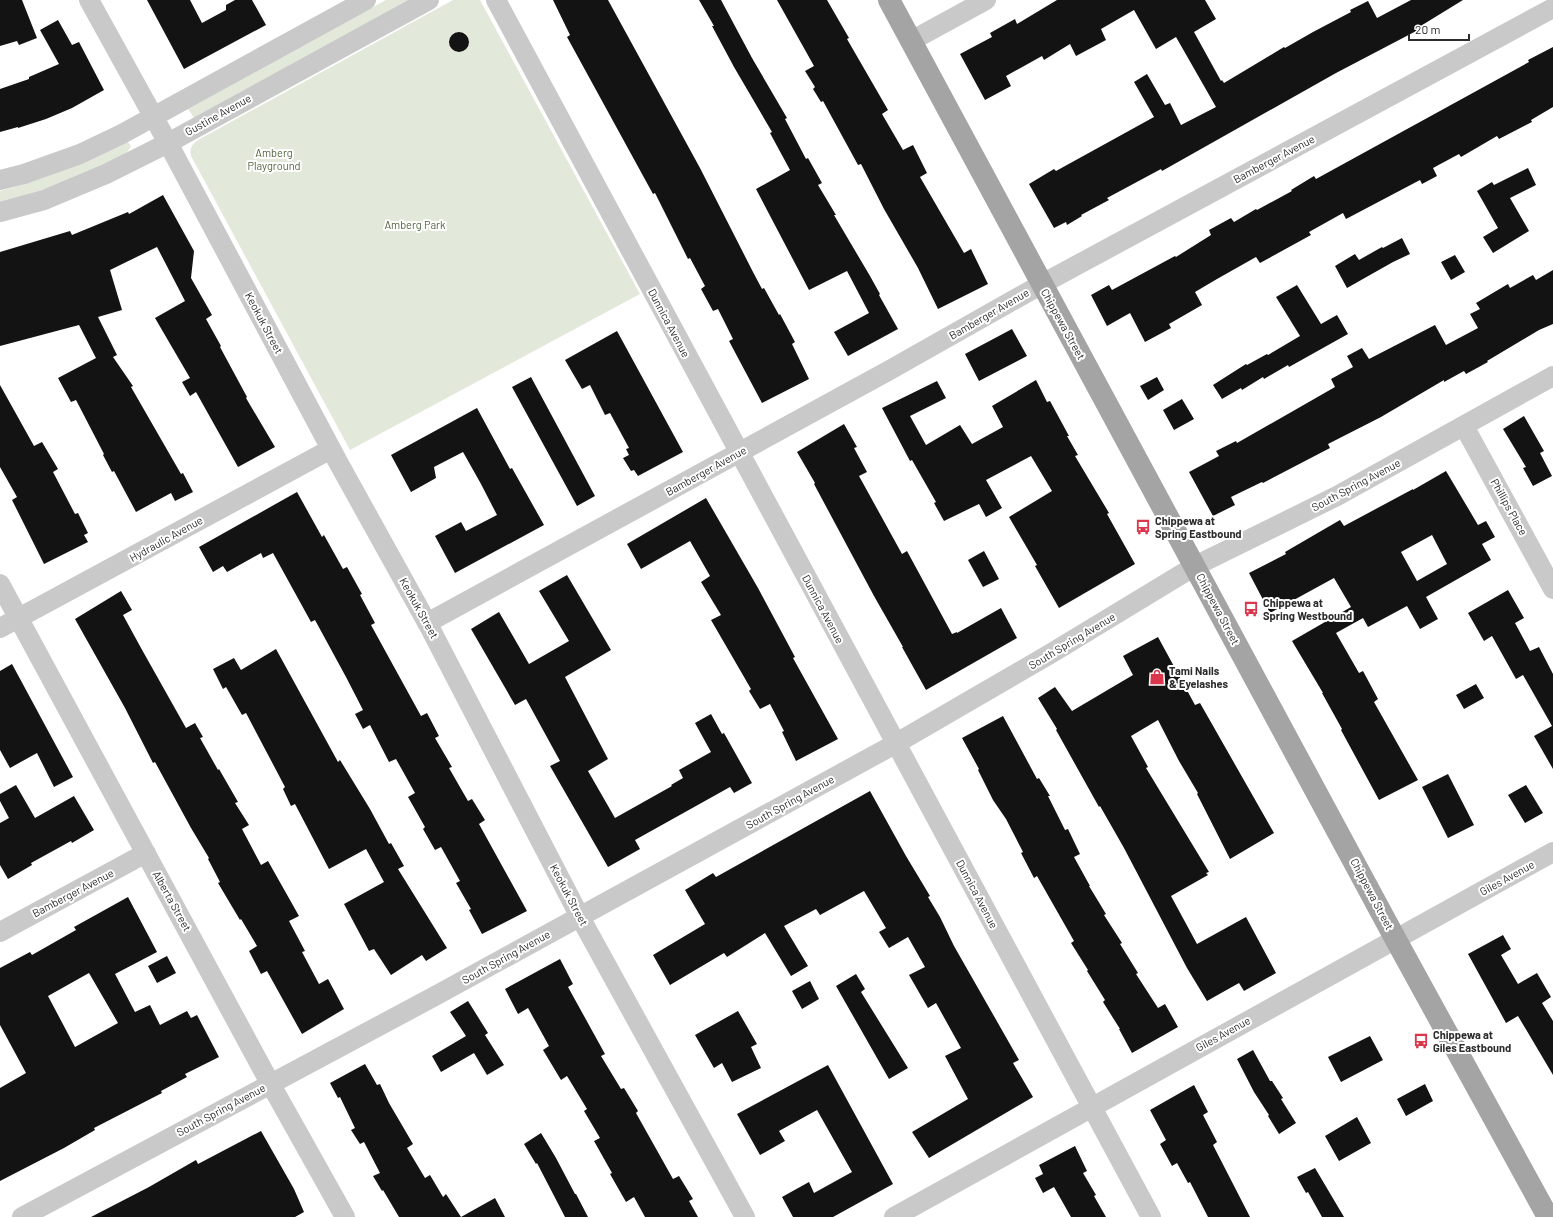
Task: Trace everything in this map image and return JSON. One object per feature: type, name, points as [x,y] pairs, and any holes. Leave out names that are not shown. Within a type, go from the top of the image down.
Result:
[{"type":"main road","name":"Chippewa Street","points":[[888,0],[1396,940],[1548,1217]]},
{"type":"street","name":"Keokuk Street","points":[[89,0],[168,143],[331,448],[427,623],[580,917],[745,1217]]},
{"type":"street","points":[[0,180],[24,174],[80,154],[154,118],[366,0]]},
{"type":"street","name":"Gustine Avenue","points":[[0,212],[44,200],[106,174],[168,143],[429,0]]},
{"type":"street","name":"Dunnica Avenue","points":[[496,0],[895,744],[1151,1217]]},
{"type":"street","points":[[911,41],[986,0]]},
{"type":"street","name":"Bamberger Avenue","points":[[427,623],[882,375],[1042,284],[1553,8]]},
{"type":"street","name":"South Spring Avenue","points":[[22,1217],[580,917],[895,744],[1050,654],[1195,566],[1337,496],[1553,376]]},
{"type":"street","name":"Phillips Place","points":[[1464,426],[1553,589]]},
{"type":"street","name":"Hydraulic Avenue","points":[[0,628],[331,448]]},
{"type":"street","name":"Alberta Street","points":[[0,584],[270,1083],[345,1217]]},
{"type":"street","name":"Giles Avenue","points":[[894,1217],[1553,852]]},
{"type":"street","name":"Bamberger Avenue","points":[[0,932],[146,854]]},
{"type":"green space","points":[[386,0],[409,0],[194,118],[188,109]]},
{"type":"green space","name":"Amberg Park","points":[[453,0],[480,0],[640,294],[350,450],[190,152],[194,143],[200,139]]},
{"type":"green space","points":[[124,142],[128,142],[131,146],[120,158],[74,179],[12,200],[0,202],[0,191],[32,182],[63,170]]},
{"type":"building","points":[[0,0],[22,0],[37,38],[19,45],[17,41],[0,46]]},
{"type":"building","points":[[147,0],[190,0],[202,23],[226,10],[226,5],[235,0],[252,0],[266,25],[184,69]]},
{"type":"building","points":[[553,0],[608,0],[700,168],[762,289],[764,288],[795,342],[792,344],[809,379],[762,403],[729,341],[733,339],[718,309],[713,311],[701,289],[705,286],[690,258],[688,259],[655,193],[653,194],[567,37],[570,35]]},
{"type":"building","points":[[699,0],[721,0],[752,58],[787,118],[785,119],[806,159],[808,158],[822,183],[818,185],[836,215],[834,215],[870,276],[898,329],[848,356],[834,332],[869,313],[847,271],[809,290],[756,189],[790,170],[770,133],[772,132],[734,67],[712,26],[714,26]]},
{"type":"building","points":[[777,0],[827,0],[849,38],[847,39],[888,110],[882,114],[903,150],[913,145],[927,173],[920,177],[964,253],[971,249],[988,284],[938,309],[918,268],[884,209],[861,164],[858,165],[823,101],[821,102],[813,89],[815,87],[805,71],[814,66]]},
{"type":"building","points":[[1057,0],[1205,0],[1216,19],[1194,32],[1221,81],[1222,80],[1224,83],[1284,47],[1285,48],[1351,12],[1350,10],[1368,1],[1377,18],[1411,0],[1463,0],[1419,27],[1420,29],[1336,73],[1162,171],[1161,169],[1107,198],[1109,200],[1081,215],[1082,216],[1067,225],[1066,222],[1054,228],[1029,184],[1054,169],[1056,171],[1154,117],[1134,82],[1147,74],[1165,105],[1170,103],[1181,125],[1216,107],[1176,37],[1156,49],[1134,10],[1101,29],[1106,40],[1076,56],[1070,44],[1044,60],[1042,56],[1006,76],[1011,86],[985,100],[960,54],[992,37],[990,33],[1015,19],[1017,24]]},
{"type":"building","points":[[58,20],[72,45],[79,42],[104,90],[72,108],[46,119],[0,132],[0,89],[29,79],[29,77],[59,64],[40,30]]},
{"type":"building","points":[[459,32],[466,35],[469,42],[466,49],[459,52],[452,49],[449,42],[452,35]]},
{"type":"building","points":[[1553,47],[1553,107],[1531,120],[1532,122],[1499,139],[1497,136],[1461,157],[1459,154],[1433,168],[1437,176],[1422,184],[1420,180],[1346,219],[1343,213],[1309,232],[1311,235],[1260,263],[1256,257],[1217,279],[1195,292],[1202,305],[1169,324],[1171,328],[1145,342],[1130,313],[1107,326],[1091,295],[1109,285],[1112,290],[1175,256],[1176,257],[1211,235],[1209,230],[1231,218],[1234,222],[1292,191],[1291,190],[1314,176],[1316,179],[1529,62],[1528,60]]},
{"type":"building","points":[[1528,168],[1536,185],[1510,198],[1529,231],[1493,253],[1483,237],[1498,228],[1477,191],[1492,182],[1494,185]]},
{"type":"building","points":[[163,195],[194,251],[191,278],[212,315],[206,319],[247,397],[246,398],[275,447],[238,467],[196,392],[190,396],[182,382],[190,378],[155,318],[185,301],[157,247],[110,270],[122,310],[98,317],[117,355],[113,357],[133,386],[131,387],[193,492],[175,501],[171,493],[136,512],[114,471],[112,472],[76,400],[71,402],[58,378],[96,358],[79,325],[0,346],[0,252],[70,231],[72,235],[128,212],[129,214]]},
{"type":"building","points":[[1402,238],[1410,254],[1347,288],[1335,266],[1355,254],[1359,260]]},
{"type":"building","points":[[1455,255],[1465,272],[1451,280],[1441,262]]},
{"type":"building","points":[[1553,270],[1553,324],[1539,330],[1466,374],[1464,371],[1444,382],[1444,380],[1381,417],[1328,444],[1330,448],[1263,483],[1262,482],[1231,497],[1235,505],[1213,516],[1189,472],[1219,456],[1216,451],[1236,441],[1237,443],[1335,387],[1331,379],[1353,367],[1347,356],[1362,348],[1369,359],[1435,325],[1446,345],[1478,328],[1470,314],[1480,309],[1476,303],[1508,284],[1510,288],[1533,275],[1536,280]]},
{"type":"building","points":[[1297,285],[1321,324],[1337,315],[1348,334],[1289,367],[1288,365],[1264,379],[1263,377],[1242,390],[1241,388],[1222,399],[1213,385],[1246,364],[1247,365],[1267,354],[1268,355],[1300,336],[1276,297]]},
{"type":"building","points":[[1012,329],[1027,356],[979,381],[965,354]]},
{"type":"building","points":[[617,331],[683,452],[638,476],[634,470],[631,471],[623,458],[629,455],[626,449],[629,448],[610,413],[605,415],[590,385],[582,389],[565,360]]},
{"type":"building","points":[[531,377],[595,496],[577,506],[512,387]]},
{"type":"building","points":[[1157,377],[1164,390],[1148,400],[1140,386]]},
{"type":"building","points":[[1036,380],[1047,402],[1050,401],[1069,436],[1067,436],[1078,455],[1075,456],[1109,513],[1107,514],[1135,564],[1059,608],[1035,566],[1037,565],[1009,517],[1052,491],[1031,456],[986,480],[1002,508],[986,517],[979,504],[944,521],[934,503],[936,502],[912,460],[910,461],[882,408],[937,381],[946,398],[910,416],[926,445],[960,425],[972,444],[1003,427],[992,406]]},
{"type":"building","points":[[0,385],[34,446],[42,442],[58,469],[53,472],[75,514],[78,513],[88,533],[84,535],[88,542],[44,564],[12,500],[17,497],[0,467]]},
{"type":"building","points":[[1182,399],[1194,419],[1174,430],[1163,410]]},
{"type":"building","points":[[477,408],[510,469],[512,468],[544,525],[455,573],[435,536],[461,522],[466,531],[497,515],[481,484],[463,452],[434,467],[436,478],[411,492],[391,455]]},
{"type":"building","points":[[1524,416],[1544,451],[1540,453],[1552,476],[1533,486],[1523,468],[1526,467],[1503,429]]},
{"type":"building","points":[[844,424],[857,447],[854,448],[867,472],[859,476],[902,554],[907,551],[952,634],[957,633],[1001,608],[1017,638],[926,690],[797,452]]},
{"type":"building","points":[[1446,471],[1478,525],[1486,521],[1495,537],[1482,544],[1491,560],[1426,597],[1438,619],[1420,629],[1407,606],[1368,627],[1363,618],[1336,633],[1359,673],[1363,671],[1378,699],[1374,702],[1418,780],[1379,800],[1341,730],[1342,729],[1323,693],[1292,641],[1351,607],[1334,578],[1270,613],[1249,573],[1286,554],[1285,552],[1340,520],[1344,526]],"holes":[[[1432,535],[1447,564],[1417,581],[1401,552]]]},
{"type":"building","points":[[297,492],[322,537],[324,535],[343,569],[347,567],[362,594],[360,595],[375,623],[371,625],[421,716],[427,713],[439,736],[435,738],[452,767],[449,768],[468,801],[472,799],[485,820],[479,824],[527,911],[482,934],[469,910],[471,909],[456,883],[460,881],[441,847],[435,850],[423,829],[425,827],[408,797],[415,793],[396,759],[389,762],[370,725],[363,729],[355,714],[363,710],[315,620],[311,622],[273,553],[263,558],[261,553],[227,572],[223,566],[213,572],[199,547]]},
{"type":"building","points":[[706,498],[758,588],[795,657],[793,658],[838,739],[796,761],[782,732],[784,731],[770,704],[760,709],[749,691],[751,689],[711,620],[721,615],[701,582],[710,576],[690,541],[641,569],[627,544]]},
{"type":"building","points":[[984,551],[999,579],[983,587],[968,560]]},
{"type":"building","points":[[567,575],[611,650],[565,677],[608,759],[588,771],[615,818],[672,786],[671,785],[683,778],[679,770],[711,752],[695,723],[711,714],[722,734],[724,733],[752,783],[734,793],[730,787],[635,840],[640,849],[608,867],[550,766],[560,761],[526,699],[515,705],[471,629],[499,612],[529,664],[569,641],[539,591]]},
{"type":"building","points":[[1508,590],[1524,618],[1515,623],[1530,651],[1539,647],[1553,674],[1553,769],[1534,736],[1552,726],[1523,675],[1516,679],[1492,636],[1484,641],[1468,613]]},
{"type":"building","points":[[121,591],[132,610],[123,615],[141,648],[186,728],[195,723],[203,737],[200,738],[238,802],[235,803],[249,825],[242,829],[261,865],[268,861],[299,916],[289,921],[305,951],[302,952],[319,984],[328,979],[344,1009],[302,1034],[267,971],[261,974],[249,951],[257,946],[218,883],[220,882],[208,859],[209,858],[155,762],[153,763],[125,708],[75,619]]},
{"type":"building","points":[[1158,637],[1195,705],[1200,703],[1274,833],[1230,859],[1197,794],[1198,793],[1179,761],[1158,720],[1131,736],[1148,767],[1146,768],[1209,872],[1206,873],[1208,875],[1171,896],[1197,944],[1246,917],[1276,973],[1244,991],[1239,983],[1207,1001],[1187,968],[1124,848],[1100,806],[1099,807],[1056,730],[1057,729],[1038,698],[1055,687],[1072,711],[1133,675],[1123,656]]},
{"type":"building","points":[[276,649],[338,762],[340,760],[370,809],[389,844],[391,843],[404,866],[398,869],[447,948],[426,961],[422,955],[391,975],[374,949],[369,951],[344,904],[384,882],[366,849],[329,869],[295,804],[291,806],[283,789],[285,787],[246,713],[242,715],[226,687],[223,689],[213,669],[234,658],[241,670]]},
{"type":"building","points":[[12,664],[73,777],[54,787],[37,753],[10,768],[0,750],[0,671]]},
{"type":"building","points":[[1476,684],[1484,698],[1464,709],[1456,695]]},
{"type":"building","points":[[1003,716],[1037,779],[1039,778],[1050,796],[1048,796],[1065,830],[1068,829],[1080,854],[1074,857],[1106,914],[1104,915],[1122,943],[1120,944],[1138,973],[1136,974],[1158,1008],[1165,1004],[1178,1027],[1132,1053],[1120,1029],[1103,1002],[1105,1000],[1071,943],[1074,941],[1037,876],[1034,878],[1021,853],[1023,852],[1006,819],[993,800],[978,770],[979,769],[962,738]]},
{"type":"building","points":[[1448,774],[1474,825],[1448,838],[1422,787]]},
{"type":"building","points":[[16,785],[35,818],[74,796],[94,830],[72,843],[71,841],[31,863],[32,865],[8,879],[0,865],[0,823],[9,818],[0,801],[0,794]]},
{"type":"building","points":[[1526,785],[1543,813],[1525,823],[1508,795]]},
{"type":"building","points":[[870,791],[930,896],[928,897],[940,917],[954,946],[1019,1060],[1013,1063],[1033,1097],[929,1158],[912,1132],[968,1099],[945,1056],[961,1048],[936,1003],[928,1008],[909,975],[925,967],[908,937],[889,948],[879,932],[886,928],[864,891],[820,915],[816,909],[784,926],[808,966],[791,976],[765,933],[727,957],[724,953],[670,985],[653,955],[705,924],[685,890],[713,873],[716,877]]},
{"type":"building","points":[[128,897],[157,952],[115,974],[135,1012],[150,1005],[160,1025],[187,1011],[191,1018],[197,1015],[219,1057],[185,1074],[187,1077],[161,1091],[162,1093],[94,1128],[95,1130],[64,1148],[0,1181],[0,1088],[26,1073],[0,1025],[0,968],[30,952],[32,955],[76,930],[74,927]],"holes":[[[89,973],[118,1023],[75,1047],[48,996]]]},
{"type":"building","points":[[1503,935],[1511,949],[1501,955],[1518,984],[1537,973],[1551,997],[1542,1003],[1553,1021],[1553,1075],[1518,1016],[1506,1023],[1468,954]]},
{"type":"building","points":[[167,956],[176,973],[157,983],[148,966]]},
{"type":"building","points":[[560,959],[573,984],[568,987],[605,1054],[601,1056],[621,1089],[624,1088],[638,1111],[636,1113],[673,1179],[679,1176],[693,1199],[689,1201],[698,1217],[645,1217],[634,1197],[626,1202],[594,1141],[600,1138],[584,1111],[587,1109],[567,1076],[561,1080],[543,1050],[549,1046],[528,1008],[518,1014],[505,989]]},
{"type":"building","points":[[856,974],[865,989],[861,992],[908,1068],[889,1079],[836,986]]},
{"type":"building","points":[[810,981],[819,999],[802,1009],[792,991]]},
{"type":"building","points":[[468,1001],[488,1033],[485,1035],[504,1065],[487,1075],[474,1053],[441,1072],[432,1056],[466,1036],[450,1012]]},
{"type":"building","points":[[738,1011],[757,1044],[751,1047],[761,1068],[732,1082],[722,1063],[714,1068],[695,1035]]},
{"type":"building","points":[[1370,1036],[1383,1060],[1341,1082],[1328,1057]]},
{"type":"building","points":[[1253,1050],[1270,1081],[1272,1081],[1283,1098],[1281,1099],[1296,1123],[1279,1134],[1254,1092],[1237,1059]]},
{"type":"building","points":[[365,1064],[377,1085],[380,1084],[389,1103],[413,1144],[407,1148],[425,1178],[430,1175],[443,1197],[446,1194],[461,1217],[399,1217],[383,1190],[382,1191],[373,1176],[380,1173],[364,1142],[360,1144],[351,1130],[355,1128],[340,1097],[338,1098],[330,1083]]},
{"type":"building","points":[[828,1065],[893,1184],[833,1217],[793,1217],[782,1197],[809,1182],[814,1193],[852,1172],[817,1110],[779,1131],[785,1141],[760,1155],[737,1114]]},
{"type":"building","points":[[1425,1084],[1433,1101],[1406,1116],[1397,1099]]},
{"type":"building","points":[[1194,1085],[1208,1112],[1203,1115],[1217,1142],[1213,1145],[1250,1217],[1208,1217],[1190,1182],[1188,1183],[1177,1163],[1172,1166],[1160,1144],[1166,1140],[1150,1110]]},
{"type":"building","points":[[1357,1117],[1371,1143],[1339,1161],[1325,1136]]},
{"type":"building","points":[[261,1131],[294,1189],[304,1212],[295,1217],[91,1217],[149,1187],[196,1160],[198,1164]]},
{"type":"building","points":[[541,1133],[588,1217],[565,1217],[537,1163],[536,1164],[524,1144]]},
{"type":"building","points":[[1075,1146],[1087,1171],[1083,1173],[1096,1195],[1094,1196],[1106,1217],[1071,1217],[1054,1187],[1043,1193],[1035,1178],[1043,1174],[1039,1165]]},
{"type":"building","points":[[1315,1168],[1344,1217],[1322,1217],[1308,1192],[1306,1193],[1297,1177]]},
{"type":"building","points":[[495,1198],[505,1217],[461,1217]]},
{"type":"place","name":"Chippewa at Spring Eastbound","points":[[1143,527]]},
{"type":"place","name":"Chippewa at Spring Westbound","points":[[1251,609]]},
{"type":"place","name":"Tami Nails & Eyelashes","points":[[1157,677]]},
{"type":"place","name":"Chippewa at Giles Eastbound","points":[[1421,1041]]},
{"type":"park label","name":"Amberg Playground","points":[[274,159]]}]
